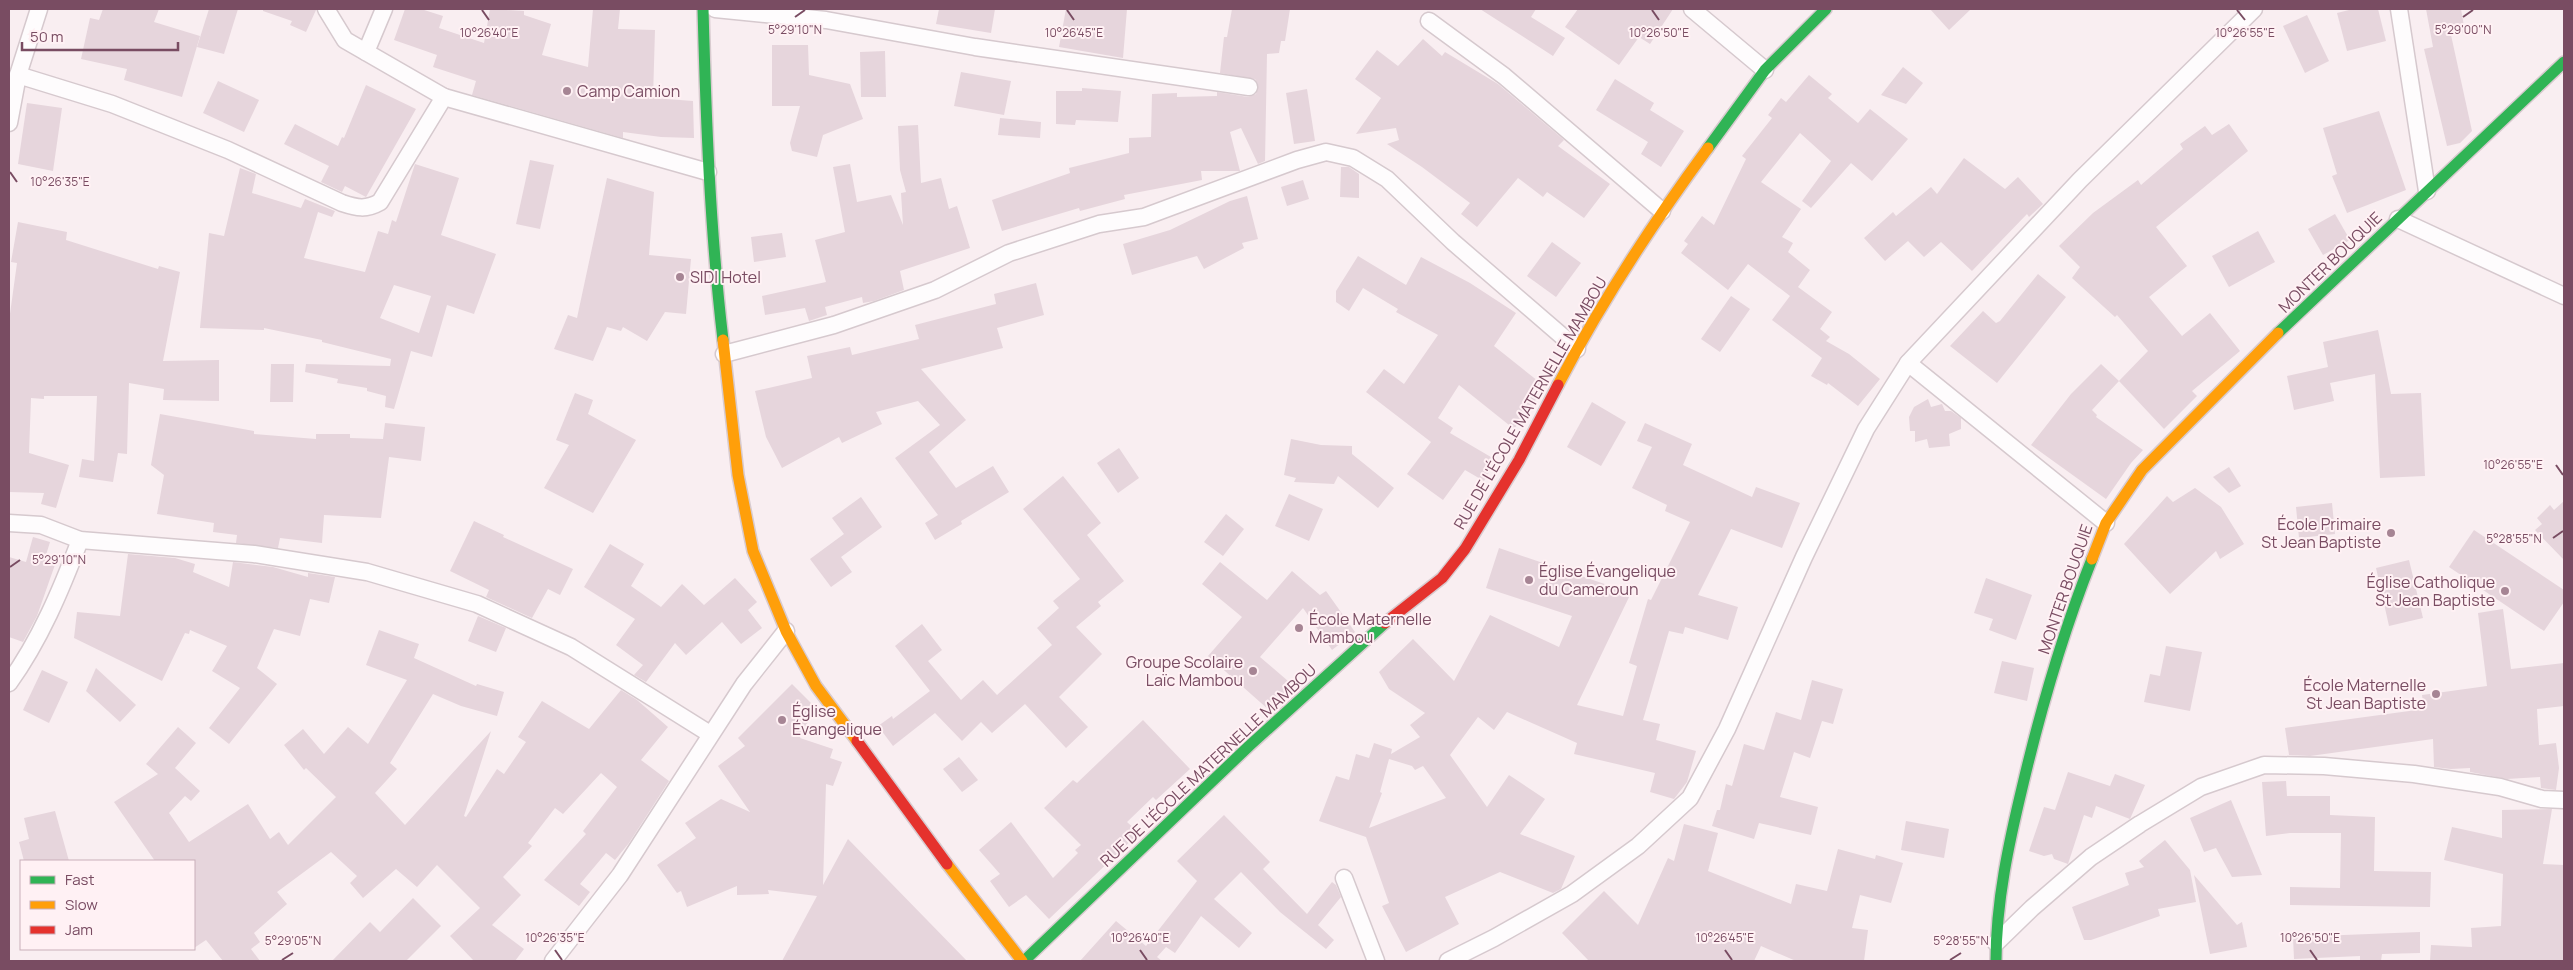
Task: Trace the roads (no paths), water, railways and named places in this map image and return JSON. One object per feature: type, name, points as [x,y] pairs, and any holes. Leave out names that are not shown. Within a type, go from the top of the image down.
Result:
[{"type":"street","points":[[9,122],[18,75],[39,9]]},
{"type":"street","points":[[326,9],[345,40],[444,97],[708,172]]},
{"type":"street","points":[[366,52],[384,9]]},
{"type":"street","points":[[703,9],[708,172],[724,354],[738,475],[753,551],[786,631],[816,686],[959,880],[1023,961]]},
{"type":"street","points":[[715,9],[826,20],[975,47],[1250,87]]},
{"type":"street","points":[[1692,9],[1765,70]]},
{"type":"street","name":"RUE DE L'ÉCOLE MATERNELLE MAMBOU","points":[[1023,961],[1249,746],[1388,620],[1442,578],[1465,549],[1520,460],[1577,349],[1662,211],[1765,70],[1826,9]]},
{"type":"street","points":[[1448,961],[1494,938],[1572,894],[1638,846],[1690,798],[1727,729],[1804,557],[1866,428],[1908,363],[2080,180],[2254,9]]},
{"type":"street","points":[[2399,9],[2427,191]]},
{"type":"street","points":[[1430,21],[1510,82],[1662,211]]},
{"type":"street","name":"MONTER BOUQUIE","points":[[1996,961],[1996,943],[2006,856],[2036,730],[2074,604],[2106,523],[2149,463],[2266,344],[2564,62]]},
{"type":"street","points":[[18,75],[121,107],[228,150],[342,203],[358,208],[369,208],[380,202],[444,97]]},
{"type":"street","points":[[724,354],[834,325],[936,290],[1010,253],[1099,224],[1144,217],[1297,160],[1326,152],[1353,158],[1386,179],[1452,242],[1577,349]]},
{"type":"street","points":[[2398,219],[2564,296]]},
{"type":"street","points":[[1908,363],[2106,523]]},
{"type":"street","points":[[9,522],[41,525],[80,540],[254,554],[367,572],[477,604],[570,647],[710,734]]},
{"type":"street","points":[[9,683],[25,661],[58,596],[80,540]]},
{"type":"street","points":[[552,961],[620,875],[744,684],[786,631]]},
{"type":"street","points":[[1996,943],[2032,908],[2091,857],[2140,824],[2201,787],[2264,765],[2324,766],[2414,774],[2500,787],[2542,799],[2564,800]]},
{"type":"street","points":[[1344,878],[1376,961]]},
{"type":"place","name":"Camp Camion","points":[[567,91]]},
{"type":"place","name":"SIDI Hotel","points":[[680,277]]},
{"type":"place","name":"École Primaire St Jean Baptiste","points":[[2391,533]]},
{"type":"place","name":"Église Évangelique du Cameroun","points":[[1529,580]]},
{"type":"place","name":"Église Catholique St Jean Baptiste","points":[[2505,591]]},
{"type":"place","name":"École Maternelle Mambou","points":[[1299,628]]},
{"type":"place","name":"Groupe Scolaire Laïc Mambou","points":[[1253,671]]},
{"type":"place","name":"École Maternelle St Jean Baptiste","points":[[2436,694]]},
{"type":"place","name":"Église Évangelique","points":[[782,720]]}]
